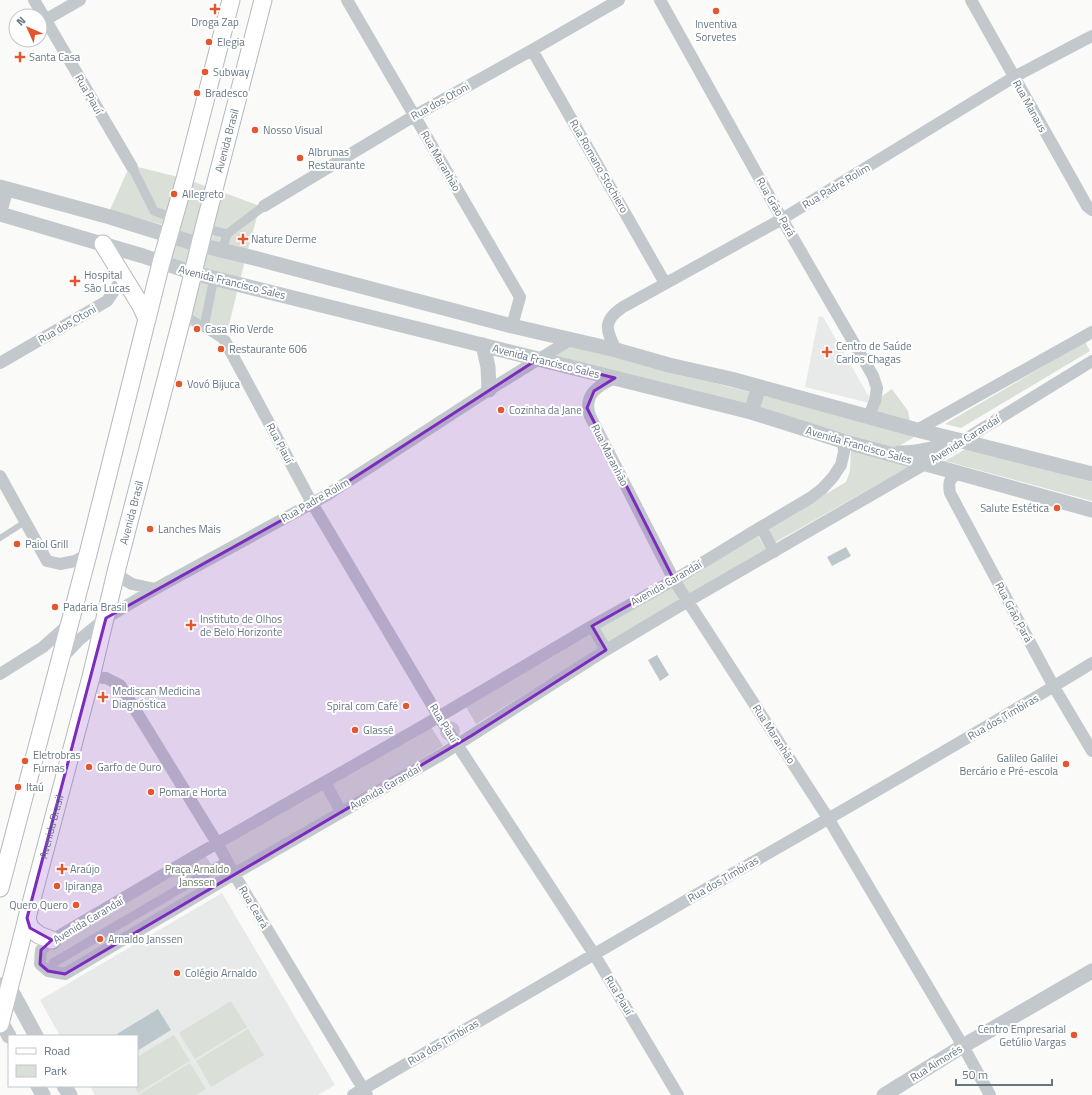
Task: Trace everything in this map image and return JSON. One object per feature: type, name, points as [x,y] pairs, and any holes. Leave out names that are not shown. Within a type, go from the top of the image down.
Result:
[{"type":"main road","points":[[0,888],[88,554],[161,263],[185,179],[231,0]]},
{"type":"main road","name":"Avenida Brasil","points":[[0,1023],[5,987],[27,918],[91,676],[117,568],[263,0]]},
{"type":"main road","points":[[103,244],[140,304],[147,319]]},
{"type":"main road","points":[[27,918],[30,928],[39,935],[52,940]]},
{"type":"street","points":[[48,18],[80,0]]},
{"type":"street","name":"Rua Maranhão","points":[[347,0],[520,297],[512,326]]},
{"type":"street","name":"Rua dos Otoni","points":[[264,206],[414,116],[619,0]]},
{"type":"street","name":"Rua Grão Pará","points":[[660,0],[782,218],[873,376],[877,388],[875,401],[869,416]]},
{"type":"street","name":"Rua Manaus","points":[[971,0],[1087,206],[1092,210]]},
{"type":"street","name":"Rua Piauí","points":[[48,25],[132,167]]},
{"type":"street","name":"Rua Padre Rolim","points":[[616,350],[609,336],[608,327],[609,319],[615,312],[665,282],[782,218],[1014,77],[1092,36]]},
{"type":"street","name":"Rua Romano Stochiero","points":[[532,50],[665,282]]},
{"type":"street","points":[[132,167],[154,211],[171,226],[200,245],[512,326],[731,379],[917,430],[1092,474]]},
{"type":"street","points":[[0,212],[3,188],[149,228],[171,226]]},
{"type":"street","points":[[222,251],[227,234],[264,206]]},
{"type":"street","points":[[149,228],[154,211]]},
{"type":"street","name":"Avenida Francisco Sales","points":[[0,212],[193,273],[751,412],[843,441],[1092,510]]},
{"type":"street","points":[[204,228],[227,234]]},
{"type":"street","name":"Rua dos Otoni","points":[[0,363],[106,301],[116,288],[122,275]]},
{"type":"street","points":[[204,327],[214,278]]},
{"type":"street","points":[[183,314],[225,341]]},
{"type":"street","points":[[917,430],[1092,332]]},
{"type":"street","name":"Rua Padre Rolim","points":[[59,666],[79,640],[106,618],[155,589],[327,495],[489,390],[570,340]]},
{"type":"street","name":"Rua Piauí","points":[[225,341],[312,503],[439,716],[594,954],[678,1095]]},
{"type":"street","points":[[483,345],[488,367],[489,390]]},
{"type":"street","name":"Avenida Carandaí","points":[[843,441],[844,452],[841,465],[822,489],[810,498],[674,580],[217,843],[52,940],[41,950],[40,964],[48,970],[65,974],[457,744],[606,650],[925,464],[1092,361]]},
{"type":"street","name":"Rua Maranhão","points":[[615,378],[603,383],[594,391],[588,399],[587,408],[674,580],[828,818],[963,1046],[990,1095]]},
{"type":"street","points":[[751,412],[759,387]]},
{"type":"street","points":[[888,453],[918,452],[962,441]]},
{"type":"street","name":"Rua Grão Pará","points":[[959,472],[950,480],[950,493],[1054,687],[1092,751]]},
{"type":"street","points":[[0,476],[47,561],[60,564],[75,561],[88,554]]},
{"type":"street","points":[[760,527],[774,552]]},
{"type":"street","points":[[117,568],[122,578],[132,584],[155,589]]},
{"type":"street","points":[[0,674],[43,647],[70,623]]},
{"type":"street","points":[[592,626],[606,650]]},
{"type":"street","points":[[43,647],[53,652],[59,666]]},
{"type":"street","name":"Rua dos Timbiras","points":[[361,1093],[594,954],[1054,687],[1092,663]]},
{"type":"street","name":"Rua Ceará","points":[[91,676],[106,678],[120,684],[217,843],[361,1093]]},
{"type":"street","points":[[325,782],[341,812]]},
{"type":"street","points":[[53,963],[227,860]]},
{"type":"street","name":"Rua Aimorés","points":[[884,1095],[963,1046],[1092,970]]},
{"type":"street","points":[[5,987],[35,1035]]},
{"type":"street","points":[[0,1023],[8,1035]]},
{"type":"lane","points":[[0,538],[26,522]]},
{"type":"highlighted area","points":[[538,359],[615,378],[594,391],[587,408],[674,580],[592,626],[606,650],[471,736],[65,974],[48,971],[40,964],[41,950],[52,940],[30,928],[27,918],[106,618],[327,495]]},
{"type":"shaded area","name":"Centro de Saúde Carlos Chagas","points":[[819,316],[823,317],[871,400],[869,403],[805,387]]},
{"type":"shaded area","points":[[846,547],[851,556],[832,566],[827,557]]},
{"type":"shaded area","points":[[657,655],[669,675],[660,681],[648,660]]},
{"type":"shaded area","name":"Colégio Arnaldo","points":[[222,893],[335,1085],[318,1095],[95,1095],[91,1087],[138,1087],[138,1035],[59,1035],[40,1000]]},
{"type":"shaded area","points":[[158,1009],[171,1030],[138,1050],[138,1035],[117,1034]]},
{"type":"green space","points":[[130,165],[186,179],[260,206],[225,341],[179,321],[192,271],[165,260],[174,228],[110,210]]},
{"type":"green space","points":[[1085,342],[1090,351],[961,428],[945,424]]},
{"type":"green space","points":[[571,346],[874,424],[882,396],[892,389],[908,411],[913,438],[895,448],[761,409],[552,357]]},
{"type":"green space","points":[[967,448],[1092,482],[1092,501],[945,461]]},
{"type":"green space","points":[[851,449],[910,466],[774,543],[767,529],[846,482],[850,471]]},
{"type":"green space","points":[[757,534],[766,550],[689,597],[679,581]]},
{"type":"green space","points":[[672,586],[682,600],[607,645],[598,628]]},
{"type":"green space","points":[[590,633],[599,649],[476,724],[466,707]]},
{"type":"green space","points":[[450,721],[457,724],[460,731],[457,738],[450,741],[443,738],[440,731],[443,724]]},
{"type":"green space","points":[[431,727],[443,746],[343,806],[330,784]]},
{"type":"green space","points":[[323,788],[336,810],[237,867],[224,846]]},
{"type":"green space","name":"Praça Arnaldo Janssen","points":[[204,853],[221,880],[64,970],[50,966],[46,960],[46,951],[54,943]]},
{"type":"green space","points":[[231,1001],[247,1027],[195,1059],[179,1033]]},
{"type":"green space","points":[[248,1029],[264,1055],[211,1087],[196,1061]]},
{"type":"green space","points":[[174,1035],[190,1061],[138,1093],[135,1087],[138,1087],[138,1056]]},
{"type":"green space","points":[[190,1063],[206,1089],[196,1095],[138,1095]]},
{"type":"place","name":"Droga Zap","points":[[215,9]]},
{"type":"place","name":"Inventiva Sorvetes","points":[[716,11]]},
{"type":"place","name":"Elegia","points":[[209,42]]},
{"type":"place","name":"Santa Casa","points":[[20,57]]},
{"type":"place","name":"Subway","points":[[205,72]]},
{"type":"place","name":"Bradesco","points":[[197,93]]},
{"type":"place","name":"Nosso Visual","points":[[255,130]]},
{"type":"place","name":"Albrunas Restaurante","points":[[300,158]]},
{"type":"place","name":"Allegreto","points":[[174,194]]},
{"type":"place","name":"Nature Derme","points":[[243,239]]},
{"type":"place","name":"Hospital São Lucas","points":[[75,281]]},
{"type":"place","name":"Casa Rio Verde","points":[[197,329]]},
{"type":"place","name":"Restaurante 606","points":[[221,349]]},
{"type":"place","name":"Centro de Saúde Carlos Chagas","points":[[827,352]]},
{"type":"place","name":"Vovó Bijuca","points":[[179,384]]},
{"type":"place","name":"Cozinha da Jane","points":[[501,410]]},
{"type":"place","name":"Salute Estética","points":[[1057,508]]},
{"type":"place","name":"Lanches Mais","points":[[150,529]]},
{"type":"place","name":"Paiol Grill","points":[[17,544]]},
{"type":"place","name":"Padaria Brasil","points":[[55,607]]},
{"type":"place","name":"Instituto de Olhos de Belo Horizonte","points":[[191,625]]},
{"type":"place","name":"Mediscan Medicina Diagnóstica","points":[[103,697]]},
{"type":"place","name":"Spiral com Café","points":[[406,706]]},
{"type":"place","name":"Glassê","points":[[355,730]]},
{"type":"place","name":"Eletrobras Furnas","points":[[25,761]]},
{"type":"place","name":"Galileo Galilei Bercário e Pré-escola","points":[[1066,764]]},
{"type":"place","name":"Garfo de Ouro","points":[[89,767]]},
{"type":"place","name":"Itaú","points":[[18,787]]},
{"type":"place","name":"Pomar e Horta","points":[[151,792]]},
{"type":"place","name":"Araújo","points":[[62,869]]},
{"type":"place","name":"Ipiranga","points":[[57,886]]},
{"type":"place","name":"Quero Quero","points":[[76,905]]},
{"type":"place","name":"Arnaldo Janssen","points":[[100,939]]},
{"type":"place","name":"Colégio Arnaldo","points":[[177,973]]},
{"type":"place","name":"Centro Empresarial Getúlio Vargas","points":[[1074,1035]]}]
